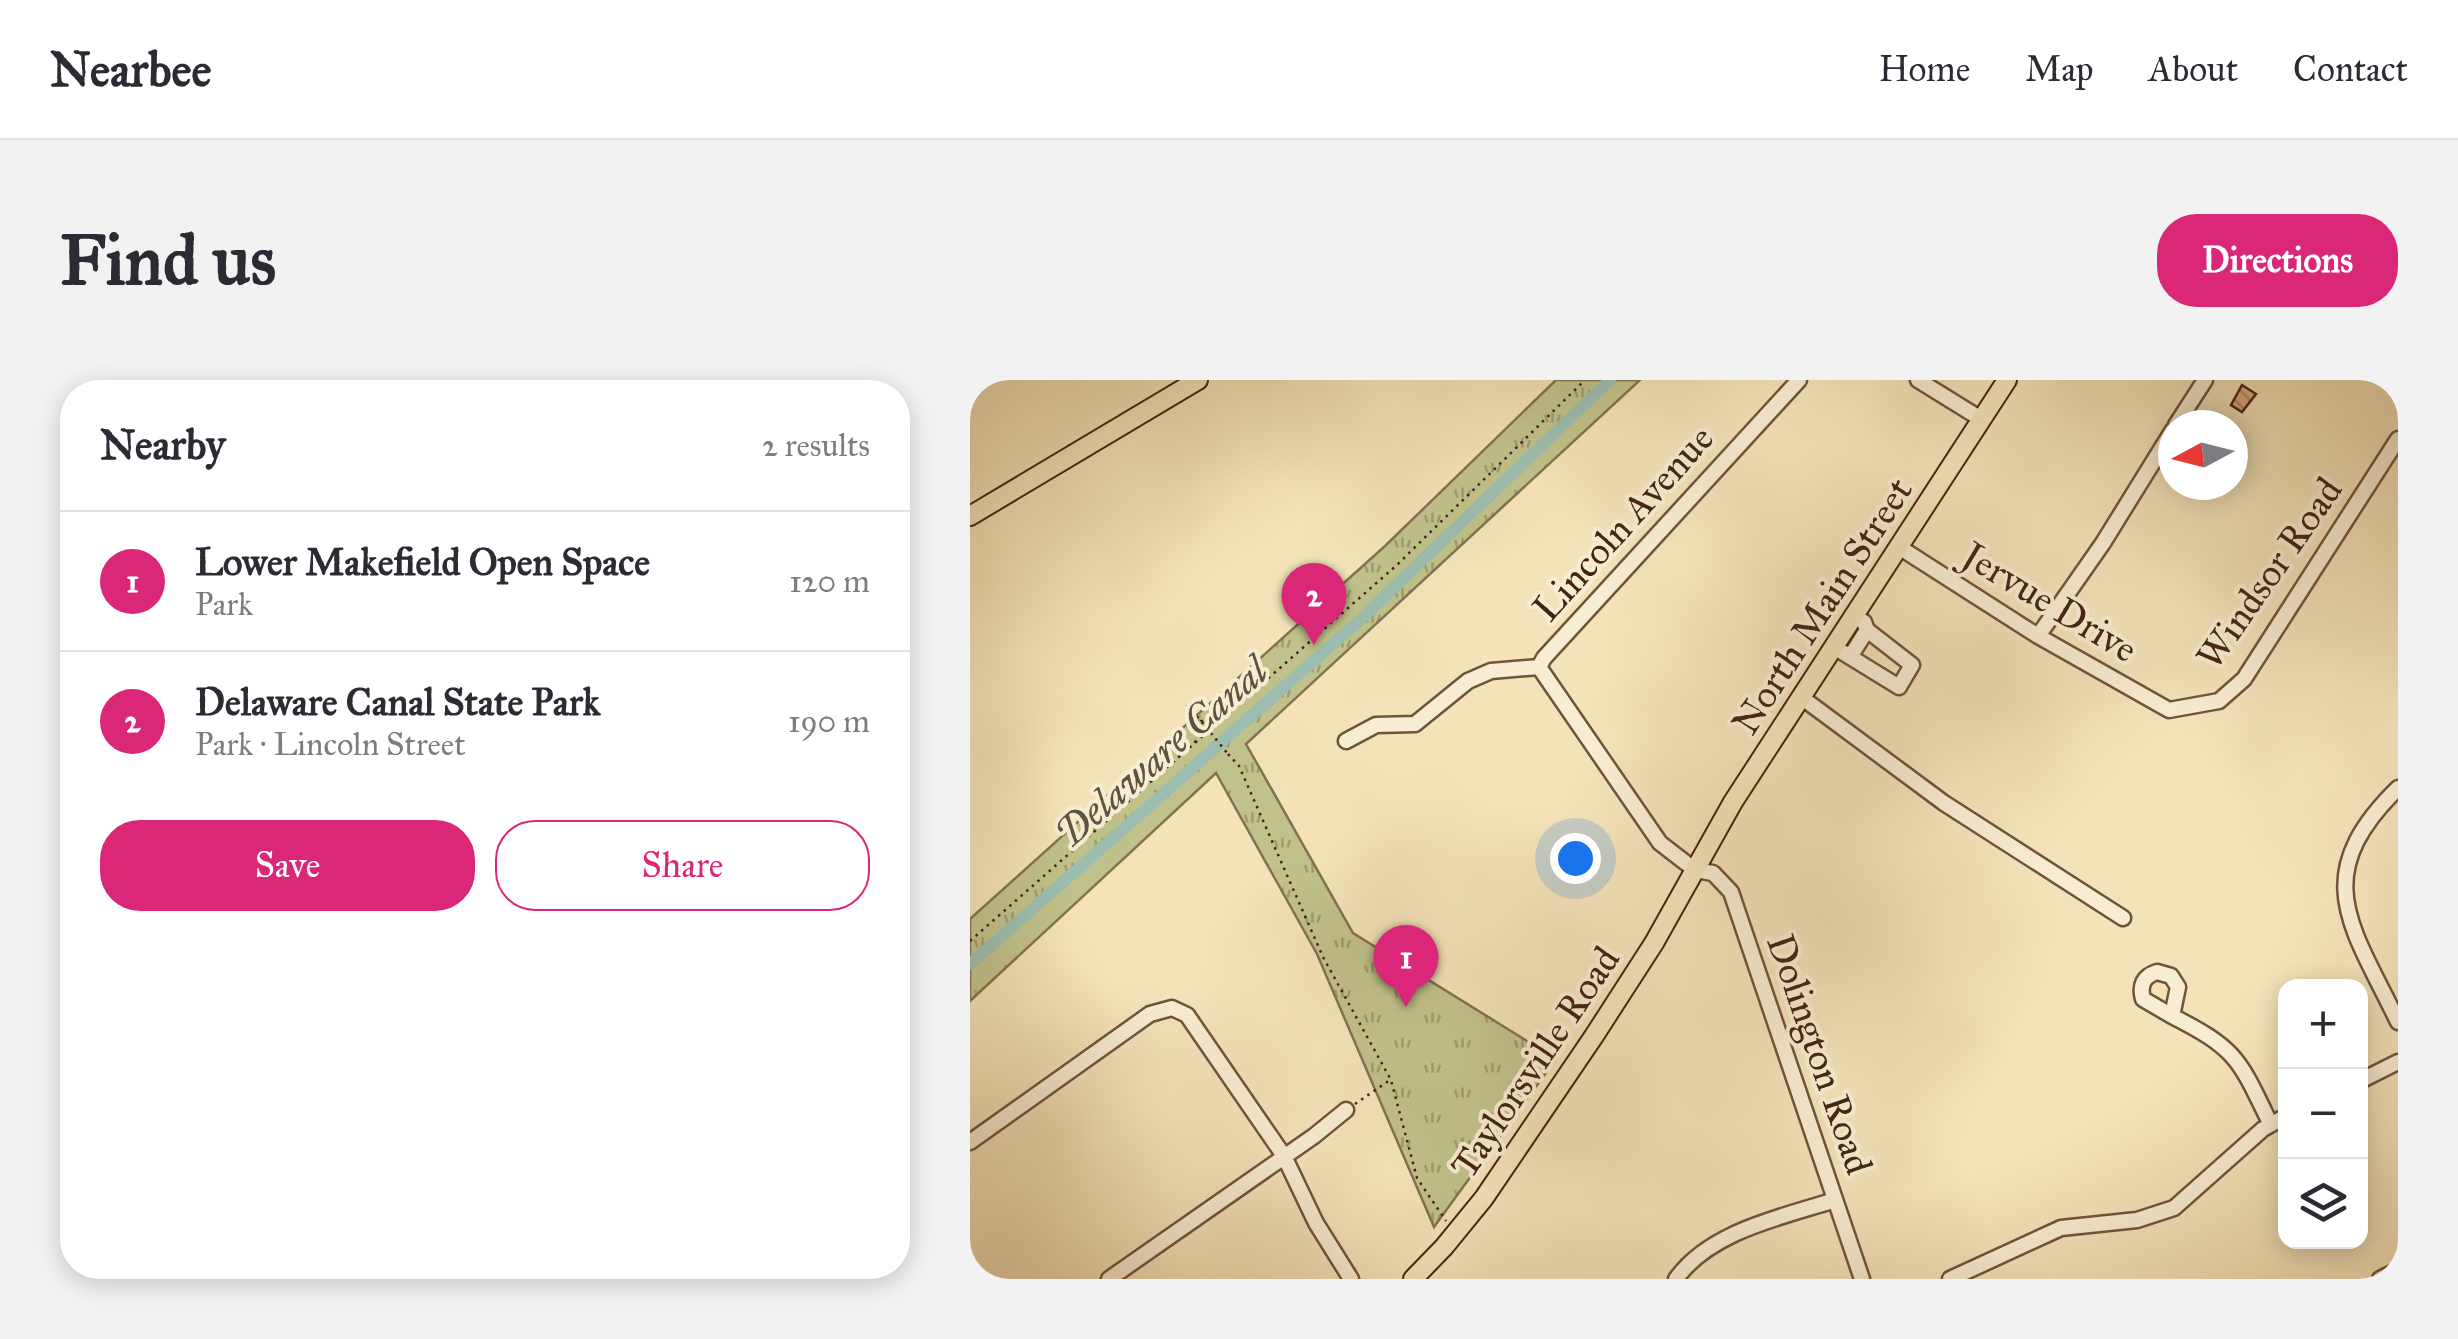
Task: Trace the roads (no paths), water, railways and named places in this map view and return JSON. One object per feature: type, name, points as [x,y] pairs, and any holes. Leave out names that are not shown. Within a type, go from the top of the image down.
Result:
[{"type":"main road","points":[[970,516],[1198,380]]},
{"type":"main road","name":"North Main Street","points":[[1696,870],[1733,802],[1801,697],[1842,652],[1854,616],[2007,380]]},
{"type":"main road","name":"Taylorsville Road","points":[[1413,1279],[1484,1198],[1594,1036],[1696,870]]},
{"type":"street","name":"Lincoln Avenue","points":[[1536,668],[1800,380]]},
{"type":"street","points":[[1918,380],[1981,420]]},
{"type":"street","points":[[2186,410],[2205,380]]},
{"type":"street","name":"Windsor Road","points":[[2169,710],[2219,701],[2244,678],[2398,439]]},
{"type":"street","points":[[2038,636],[2158,455]]},
{"type":"street","name":"Jervue Drive","points":[[1899,547],[2038,636],[2169,710]]},
{"type":"street","points":[[1854,616],[1912,666],[1899,687],[1842,652],[1868,630]]},
{"type":"street","points":[[1346,741],[1376,724],[1415,724],[1456,688],[1491,670],[1536,668]]},
{"type":"street","name":"Dolington Road","points":[[1536,668],[1650,830],[1673,854],[1696,870],[1712,873],[1731,892],[1862,1279]]},
{"type":"street","points":[[1801,697],[1944,803],[2123,918]]},
{"type":"street","points":[[2398,788],[2351,851],[2343,895],[2351,924],[2398,1022]]},
{"type":"street","points":[[970,1142],[1150,1014],[1172,1008],[1187,1015],[1284,1156],[1316,1223],[1351,1279]]},
{"type":"street","points":[[2172,1016],[2228,1049],[2244,1071],[2270,1124]]},
{"type":"street","points":[[2368,1077],[2398,1062]]},
{"type":"street","points":[[1109,1279],[1346,1110]]},
{"type":"street","points":[[1950,1279],[2061,1228],[2137,1220],[2174,1208],[2278,1120]]},
{"type":"street","points":[[1676,1279],[1710,1247],[1762,1223],[1835,1200]]},
{"type":"street","points":[[2380,1279],[2398,1270]]},
{"type":"waterway","name":"Delaware Canal","points":[[970,964],[1361,619],[1610,380]]},
{"type":"place","name":"Delaware Canal State Park","points":[[1314,645]]},
{"type":"place","name":"Lower Makefield Open Space","points":[[1406,1007]]}]
